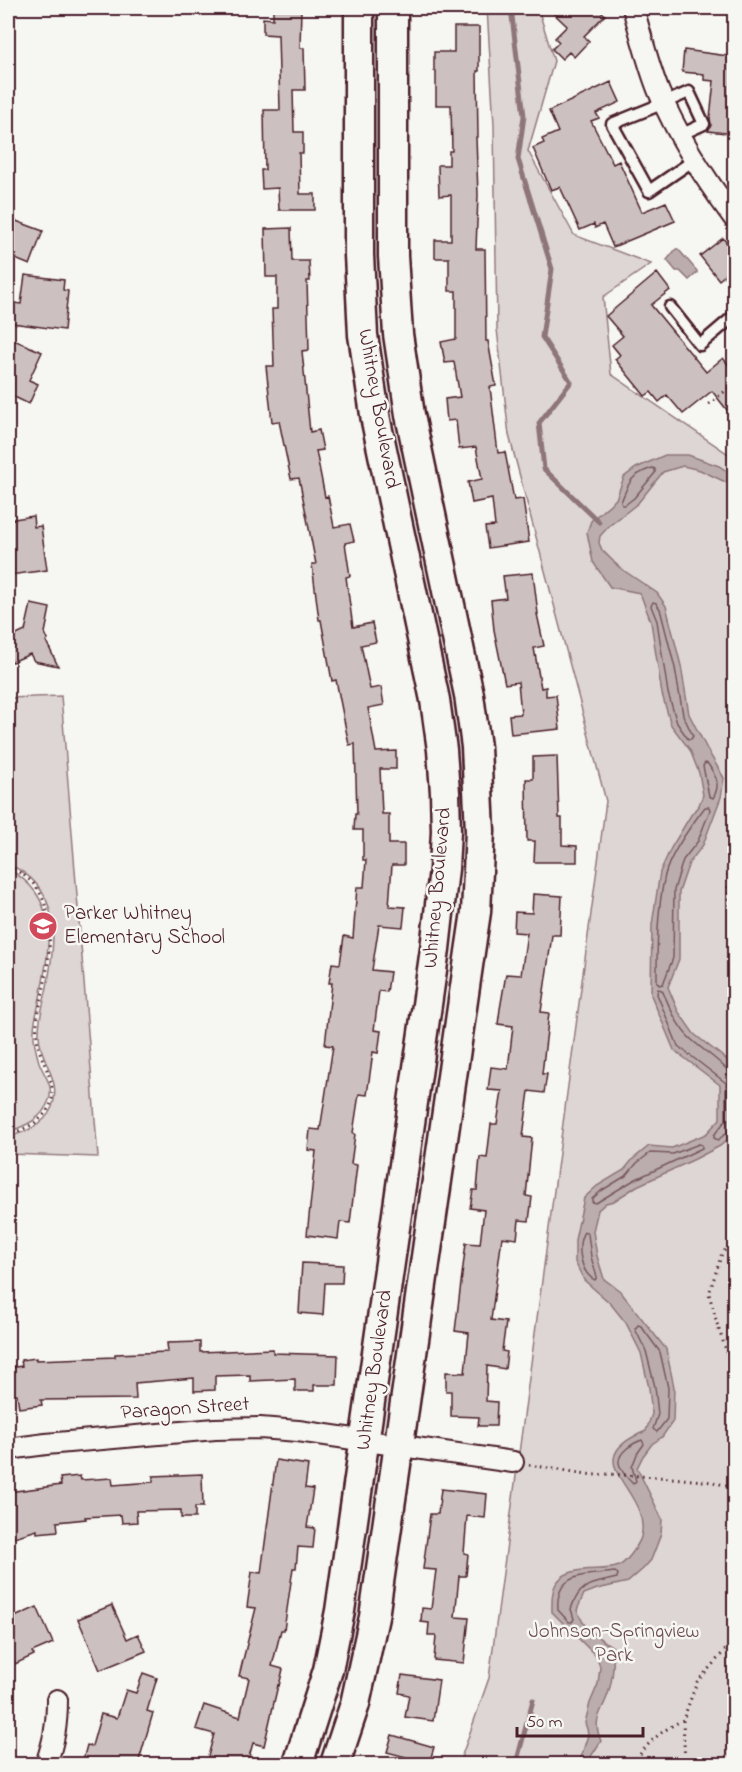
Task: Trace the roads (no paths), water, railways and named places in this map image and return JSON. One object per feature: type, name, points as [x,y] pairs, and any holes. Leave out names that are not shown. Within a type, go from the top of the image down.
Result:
[{"type":"street","name":"Whitney Boulevard","points":[[298,1764],[321,1696],[334,1646],[435,949],[446,831],[446,792],[435,700],[376,421],[363,335],[359,255],[359,8]]},
{"type":"street","name":"Whitney Boulevard","points":[[335,1764],[355,1704],[374,1617],[476,912],[480,831],[476,747],[469,695],[410,415],[398,334],[393,256],[393,8]]},
{"type":"street","points":[[633,8],[664,103],[694,160],[735,218]]},
{"type":"street","name":"Paragon Street","points":[[8,1449],[216,1429],[260,1428],[365,1440],[513,1462]]},
{"type":"street","points":[[46,1764],[54,1742],[57,1700]]},
{"type":"lane","points":[[680,135],[705,124],[689,92],[612,124],[649,191],[694,160]]},
{"type":"lane","points":[[670,307],[700,345],[735,316]]},
{"type":"water","points":[[676,249],[697,271],[689,280],[680,271],[676,271],[667,260]]},
{"type":"water","points":[[665,455],[688,455],[719,466],[734,476],[734,486],[700,470],[683,466],[663,472],[638,503],[609,526],[600,536],[599,543],[602,550],[620,568],[657,593],[666,606],[681,666],[689,714],[724,778],[721,797],[703,845],[689,863],[679,892],[679,959],[668,987],[678,1011],[694,1034],[727,1060],[734,1071],[734,1134],[720,1146],[637,1186],[598,1210],[593,1231],[604,1279],[620,1291],[666,1349],[674,1387],[673,1421],[662,1437],[652,1444],[637,1468],[662,1519],[661,1534],[651,1560],[628,1582],[584,1594],[577,1610],[587,1628],[613,1647],[610,1686],[597,1726],[601,1741],[590,1758],[589,1764],[579,1764],[588,1735],[585,1723],[598,1684],[600,1667],[597,1657],[552,1612],[553,1592],[558,1581],[571,1572],[619,1566],[635,1549],[641,1537],[642,1520],[620,1478],[615,1465],[615,1454],[625,1442],[646,1431],[652,1414],[641,1353],[626,1323],[610,1303],[584,1280],[575,1262],[575,1240],[584,1198],[597,1186],[624,1170],[649,1146],[672,1148],[706,1134],[720,1119],[720,1085],[674,1050],[651,995],[652,925],[660,872],[671,848],[703,795],[699,773],[690,750],[671,725],[662,694],[651,622],[640,593],[610,587],[593,562],[587,532],[591,521],[616,499],[624,477],[636,468]]},
{"type":"waterway","points":[[511,8],[524,116],[518,159],[552,269],[542,337],[571,382],[539,423],[544,469],[599,522]]},
{"type":"waterway","points":[[516,1764],[533,1700]]},
{"type":"place","name":"Parker Whitney Elementary School","points":[[43,926]]},
{"type":"park label","name":"Johnson-Springview Park","points":[[614,1644]]}]
